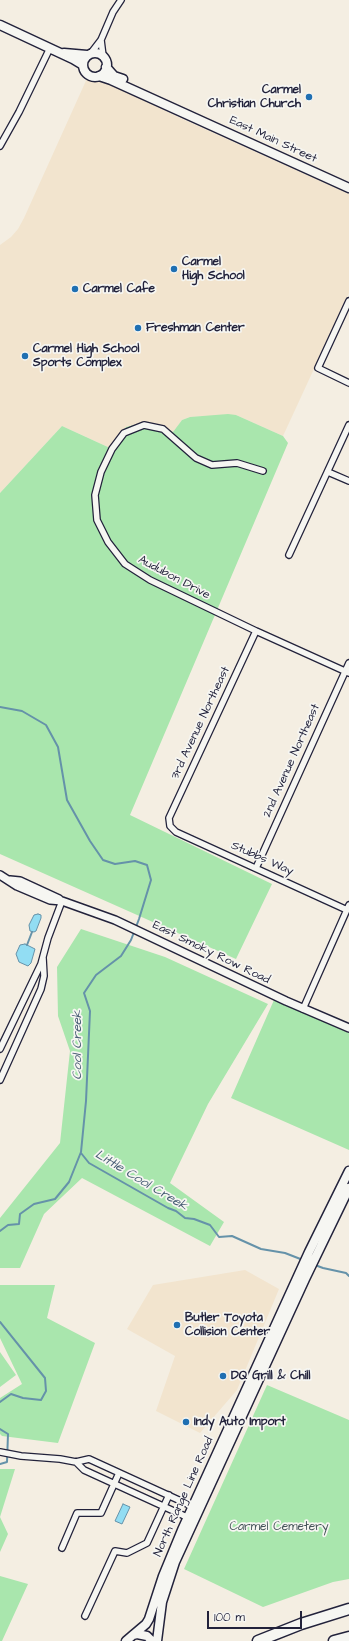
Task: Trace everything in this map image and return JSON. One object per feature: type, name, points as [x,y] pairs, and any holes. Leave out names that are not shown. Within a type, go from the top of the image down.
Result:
[{"type":"highway","points":[[258,1641],[301,1624],[349,1609]]},
{"type":"highway","points":[[334,1641],[349,1637]]},
{"type":"main road","points":[[0,25],[83,65]]},
{"type":"main road","points":[[59,53],[96,53],[103,56],[106,67],[105,71],[99,76],[95,77],[88,75],[83,65],[83,60],[89,54]]},
{"type":"main road","name":"East Main Street","points":[[106,67],[114,76],[349,183]]},
{"type":"main road","name":"East Main Street","points":[[99,76],[111,80],[349,188]]},
{"type":"main road","name":"North Range Line Road","points":[[157,1641],[160,1614],[166,1588],[191,1519],[313,1254],[349,1171]]},
{"type":"main road","name":"North Range Line Road","points":[[313,1254],[349,1188]]},
{"type":"main road","name":"North Range Line Road","points":[[126,1641],[146,1624],[151,1614],[166,1565],[191,1519]]},
{"type":"main road","points":[[132,1635],[142,1634],[147,1636],[152,1641]]},
{"type":"street","points":[[89,54],[101,40],[113,12],[121,0]]},
{"type":"street","points":[[101,40],[103,56]]},
{"type":"street","points":[[0,146],[19,112],[50,48]]},
{"type":"street","points":[[349,301],[318,368],[349,383]]},
{"type":"street","name":"Audubon Drive","points":[[263,471],[237,463],[212,465],[196,458],[162,428],[144,425],[124,433],[112,449],[101,472],[95,495],[97,520],[108,542],[125,564],[150,580],[256,631],[347,672]]},
{"type":"street","points":[[289,555],[349,425]]},
{"type":"street","points":[[328,472],[349,481]]},
{"type":"street","name":"3rd Avenue Northeast","points":[[170,826],[169,818],[256,631]]},
{"type":"street","name":"2nd Avenue Northeast","points":[[256,868],[347,672],[349,663]]},
{"type":"street","name":"Stubbs Way","points":[[170,826],[176,832],[348,908]]},
{"type":"street","name":"East Smoky Row Road","points":[[0,875],[20,888],[50,900],[62,901],[115,920],[303,1009],[349,1028]]},
{"type":"street","points":[[0,1049],[41,964],[55,918],[62,901]]},
{"type":"street","points":[[303,1009],[348,908]]},
{"type":"street","points":[[0,1080],[41,989],[44,976],[43,956]]},
{"type":"street","points":[[0,1452],[21,1456],[60,1459],[76,1462],[89,1459],[196,1508]]},
{"type":"street","points":[[76,1462],[84,1470],[191,1519]]},
{"type":"street","points":[[62,1548],[77,1513],[101,1512],[119,1473]]},
{"type":"street","points":[[85,1616],[115,1551],[127,1553],[147,1542],[169,1496]]},
{"type":"shaded area","name":"Carmel High School","points":[[89,74],[178,117],[349,194],[349,293],[283,436],[236,415],[190,417],[182,420],[173,433],[159,425],[142,423],[126,427],[110,448],[62,426],[0,493],[0,245],[11,237],[18,229],[24,218]]},
{"type":"shaded area","points":[[245,1270],[279,1289],[237,1390],[200,1433],[156,1411],[175,1356],[127,1329],[153,1285]]},
{"type":"green space","points":[[228,414],[236,415],[283,436],[288,443],[130,815],[272,884],[236,959],[0,854],[0,493],[62,426],[110,448],[126,427],[142,423],[159,425],[173,432],[182,420],[190,417]]},
{"type":"green space","points":[[81,929],[165,957],[268,1004],[208,1104],[170,1183],[224,1222],[210,1246],[82,1178],[44,1214],[20,1268],[0,1268],[0,1218],[60,1143],[70,1051],[58,1016],[57,967]]},
{"type":"green space","points":[[274,1000],[349,1033],[349,1150],[231,1098]]},
{"type":"green space","points":[[0,1285],[55,1285],[47,1318],[95,1343],[58,1443],[2,1436],[0,1434],[0,1398],[22,1384],[0,1338]]},
{"type":"green space","points":[[0,1352],[16,1375],[0,1387]]},
{"type":"green space","name":"Carmel Cemetery","points":[[267,1385],[349,1420],[349,1579],[333,1582],[263,1607],[184,1569]]},
{"type":"green space","points":[[0,1469],[15,1469],[0,1517]]},
{"type":"green space","points":[[0,1517],[8,1534],[0,1552]]},
{"type":"green space","points":[[0,1576],[28,1584],[2,1641],[0,1641]]},
{"type":"water","points":[[34,915],[41,915],[41,918],[36,931],[30,931],[29,925]]},
{"type":"water","points":[[25,944],[35,949],[31,963],[28,966],[19,962],[16,954],[20,945]]},
{"type":"water","points":[[123,1504],[130,1507],[122,1524],[115,1521]]},
{"type":"waterway","name":"Cool Creek","points":[[0,707],[22,711],[46,725],[58,747],[67,800],[90,841],[103,860],[115,864],[135,861],[147,865],[151,880],[131,940],[121,956],[96,975],[84,993],[90,1011],[86,1101],[81,1152],[69,1182],[55,1199],[34,1204],[20,1214],[19,1224],[8,1225],[0,1231]]},
{"type":"waterway","points":[[27,945],[32,932]]},
{"type":"waterway","name":"Little Cool Creek","points":[[81,1153],[89,1163],[168,1208],[176,1211],[185,1218],[194,1219],[210,1225],[219,1237],[232,1236],[261,1249],[285,1253],[303,1260]]},
{"type":"waterway","name":"Little Cool Creek","points":[[315,1265],[346,1273],[349,1276]]},
{"type":"waterway","name":"Cool Creek","points":[[0,1322],[45,1378],[46,1391],[41,1400],[23,1398],[11,1394],[0,1402]]},
{"type":"waterway","name":"Cool Creek","points":[[0,1429],[8,1434],[7,1462],[0,1464]]},
{"type":"place","name":"Carmel Christian Church","points":[[309,97]]},
{"type":"place","name":"Carmel High School","points":[[174,269]]},
{"type":"place","name":"Carmel Cafe","points":[[75,289]]},
{"type":"place","name":"Freshman Center","points":[[138,328]]},
{"type":"place","name":"Carmel High School Sports Complex","points":[[25,356]]},
{"type":"place","name":"Butler Toyota Collision Center","points":[[177,1325]]},
{"type":"place","name":"DQ Grill & Chill","points":[[223,1376]]},
{"type":"place","name":"Indy Auto Import","points":[[186,1422]]}]
